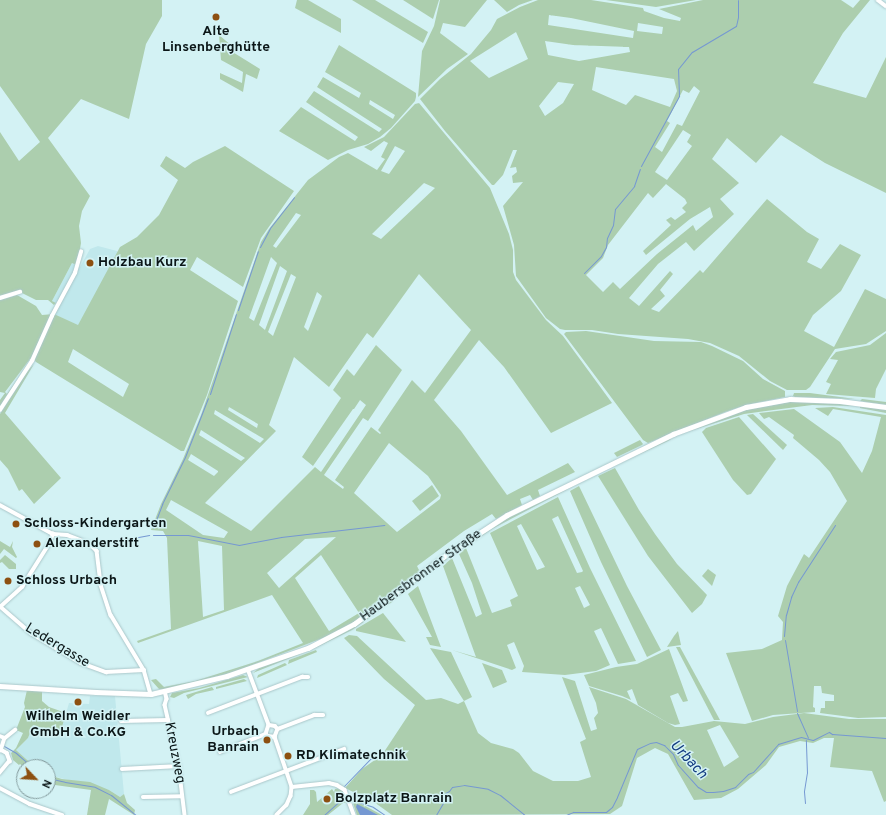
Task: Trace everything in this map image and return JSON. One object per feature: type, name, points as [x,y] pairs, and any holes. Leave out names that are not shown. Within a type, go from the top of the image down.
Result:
[{"type":"street","points":[[878,0],[886,6]]},
{"type":"street","points":[[0,410],[32,361],[52,316],[75,273],[81,252]]},
{"type":"street","points":[[0,298],[20,292]]},
{"type":"street","name":"Haubersbronner Straße","points":[[0,686],[151,694],[207,682],[308,648],[354,624],[472,536],[516,510],[646,446],[709,420],[746,407],[790,399],[827,400],[886,407]]},
{"type":"street","points":[[0,505],[53,534],[67,535],[90,544],[97,551],[101,585],[112,615],[144,670],[151,694]]},
{"type":"street","points":[[0,607],[22,587],[49,544],[53,534]]},
{"type":"street","name":"Ledergasse","points":[[0,607],[31,633],[81,663],[106,672],[144,670]]},
{"type":"street","points":[[248,669],[256,694],[269,725],[266,734]]},
{"type":"street","points":[[208,713],[302,677],[308,677]]},
{"type":"street","name":"Kreuzweg","points":[[165,691],[167,699],[165,705],[179,766],[185,815]]},
{"type":"street","points":[[278,729],[314,715],[324,715]]},
{"type":"street","points":[[121,721],[168,720]]},
{"type":"street","points":[[269,725],[275,726],[278,729]]},
{"type":"street","points":[[277,815],[287,805],[291,796],[292,786],[275,738],[278,729]]},
{"type":"street","points":[[0,773],[10,761],[9,756],[1,749],[5,740],[15,730]]},
{"type":"street","points":[[266,734],[275,738]]},
{"type":"street","points":[[220,752],[266,734]]},
{"type":"street","points":[[0,736],[5,740]]},
{"type":"street","points":[[231,792],[344,749]]},
{"type":"street","points":[[122,769],[179,766]]},
{"type":"street","points":[[292,786],[329,783],[336,784],[345,790],[354,815]]},
{"type":"street","points":[[0,788],[30,804],[62,815]]},
{"type":"street","points":[[143,797],[182,796]]},
{"type":"shaded area","points":[[98,246],[117,251],[118,253],[78,326],[54,314],[59,306],[52,301],[72,263],[80,267],[90,249]]},
{"type":"shaded area","points":[[90,696],[115,696],[124,794],[120,797],[109,790],[56,777],[56,759],[26,759],[16,750],[28,738],[33,725],[60,734],[69,703],[89,704]]},
{"type":"green space","points":[[0,0],[162,0],[162,16],[146,44],[129,119],[81,99],[48,138],[90,196],[82,211],[79,226],[81,243],[78,261],[76,265],[72,263],[52,301],[56,303],[54,305],[48,300],[36,300],[18,291],[0,296],[0,132],[19,161],[40,142],[0,86]]},
{"type":"green space","points":[[297,0],[308,0],[341,19],[341,33],[295,8]]},
{"type":"green space","points":[[352,0],[375,0],[428,32],[423,43]]},
{"type":"green space","points":[[403,0],[439,0],[433,19]]},
{"type":"green space","points":[[440,0],[487,0],[465,27],[443,23],[440,33],[468,54],[447,69],[418,97],[422,51],[434,26]]},
{"type":"green space","points":[[494,0],[533,0],[519,5],[507,12]]},
{"type":"green space","points":[[538,0],[591,0],[643,8],[644,11],[664,18],[680,21],[681,18],[659,9],[703,0],[841,0],[853,8],[860,0],[870,0],[843,33],[813,83],[866,98],[886,57],[886,193],[825,163],[781,135],[756,163],[727,138],[712,159],[739,183],[720,199],[734,214],[694,251],[686,242],[658,264],[629,298],[639,306],[670,271],[673,274],[660,290],[665,296],[651,309],[659,312],[700,270],[703,273],[767,199],[807,232],[819,239],[807,262],[821,269],[840,244],[861,255],[841,291],[813,315],[804,331],[834,347],[865,289],[886,299],[886,331],[866,344],[835,349],[810,387],[806,390],[787,390],[770,381],[739,356],[710,343],[688,339],[618,334],[592,330],[565,330],[560,329],[546,318],[516,276],[514,245],[503,206],[523,182],[513,183],[512,176],[517,172],[516,167],[510,168],[517,150],[513,150],[503,175],[494,185],[492,185],[445,131],[420,99],[440,79],[471,54],[491,30],[497,19],[520,7]],"holes":[[[549,15],[634,31],[633,38],[548,25]],[[638,23],[663,27],[662,34],[637,31]],[[516,32],[528,59],[489,78],[470,61]],[[545,41],[573,45],[629,47],[630,52],[579,61],[548,55]],[[596,67],[674,79],[677,91],[670,107],[635,95],[626,105],[592,90]],[[558,82],[574,84],[563,103],[545,116],[539,106]],[[694,86],[700,91],[682,126],[677,124],[662,152],[655,147],[670,123],[667,121],[683,90],[689,93]],[[683,130],[691,135],[687,142],[692,146],[667,180],[655,172]],[[666,184],[685,199],[687,203],[682,208],[686,212],[675,220],[671,217],[666,220],[671,225],[643,251],[646,255],[690,219],[710,207],[713,217],[696,231],[693,225],[657,254],[620,289],[613,282],[603,292],[586,275],[603,258],[608,245],[648,193],[653,198]]]},
{"type":"green space","points":[[606,0],[696,0],[656,7]]},
{"type":"green space","points":[[219,35],[232,46],[231,51],[260,69],[257,79],[246,74],[243,92],[220,79],[220,73],[242,83],[243,72],[221,60]]},
{"type":"green space","points":[[339,45],[416,93],[415,101],[391,128],[380,137],[368,144],[348,150],[328,160],[279,131],[301,107],[355,141],[358,137],[306,102],[314,91],[379,132],[382,129],[317,87],[323,77],[359,98],[361,93],[325,72]],"holes":[[[370,100],[395,115],[393,119],[369,104]]]},
{"type":"green space","points":[[419,103],[490,188],[509,234],[513,250],[513,272],[516,280],[546,320],[563,336],[612,403],[551,433],[504,367],[479,340],[434,400],[461,431],[507,495],[568,463],[575,472],[538,490],[540,496],[533,500],[530,495],[520,499],[522,505],[496,519],[492,514],[464,531],[417,566],[420,572],[351,624],[328,636],[234,672],[166,689],[159,689],[151,680],[156,679],[164,687],[195,681],[258,661],[303,643],[272,595],[138,643],[137,641],[171,629],[167,538],[163,531],[151,530],[201,415],[261,242],[269,229],[308,180],[339,157],[348,153],[377,170],[385,159],[381,157],[388,143],[384,141],[371,151],[364,147],[384,137],[415,104]],"holes":[[[395,146],[405,151],[389,174],[381,171]],[[424,183],[435,188],[381,239],[372,234]],[[296,213],[301,215],[276,248],[273,246]],[[271,257],[277,263],[254,321],[249,318]],[[280,266],[287,271],[265,330],[259,325]],[[291,274],[296,277],[273,336],[268,332]],[[419,274],[471,330],[425,393],[412,380],[378,430],[381,433],[380,434],[371,427],[335,480],[344,487],[343,489],[324,475],[363,418],[368,421],[402,370],[376,345],[354,376],[347,369],[333,390],[341,398],[302,457],[313,466],[360,400],[366,405],[321,472],[315,467],[251,531],[205,503],[276,431],[269,425],[294,357],[329,387],[367,333],[373,338]],[[317,292],[322,296],[308,331],[304,327]],[[229,407],[258,424],[257,428],[228,410]],[[215,410],[264,439],[260,443],[214,414]],[[201,430],[245,458],[241,461],[199,435]],[[389,443],[428,476],[441,495],[440,499],[397,532],[354,493]],[[191,454],[218,472],[214,476],[188,460]],[[171,500],[228,532],[224,538],[203,535],[166,510]],[[336,537],[279,588],[267,573],[305,539]],[[198,541],[222,546],[224,610],[203,617]],[[321,555],[359,613],[329,631],[295,578]]]},
{"type":"green space","points":[[225,146],[294,191],[261,238],[243,287],[197,257],[190,270],[238,301],[207,395],[184,451],[181,451],[36,362],[32,358],[5,392],[7,394],[30,362],[0,409],[0,400],[5,393],[0,392],[0,300],[17,295],[36,306],[42,315],[54,314],[78,325],[120,247],[137,237],[159,215],[178,180],[160,166],[166,156],[185,168],[193,162]],"holes":[[[73,349],[129,384],[123,397],[68,362]]]},
{"type":"green space","points":[[586,331],[654,341],[701,342],[743,361],[763,379],[785,391],[785,397],[746,405],[725,412],[648,443],[643,440],[564,334],[566,332]]},
{"type":"green space","points":[[886,333],[886,369],[876,389],[875,398],[826,394],[831,384],[826,382],[838,360],[830,359],[836,352],[870,345]]},
{"type":"green space","points":[[34,364],[5,413],[61,478],[34,504],[22,489],[19,491],[8,469],[0,460],[0,414],[27,372]]},
{"type":"green space","points":[[794,393],[810,393],[855,399],[795,397],[793,396]]},
{"type":"green space","points":[[862,399],[886,402],[886,405],[860,401]]},
{"type":"green space","points":[[809,401],[855,406],[812,405],[744,414],[677,435],[745,410],[789,402]]},
{"type":"green space","points":[[860,405],[886,409],[886,413],[860,408]]},
{"type":"green space","points":[[833,407],[886,415],[886,717],[858,718],[820,713],[821,708],[825,708],[825,701],[834,701],[834,695],[822,693],[821,686],[814,686],[813,707],[815,708],[815,712],[773,715],[752,721],[726,653],[762,649],[782,640],[783,622],[778,616],[787,586],[804,554],[809,558],[847,501],[830,472],[819,460],[793,438],[794,435],[769,417],[764,419],[759,413],[794,409],[840,442],[862,473],[872,451],[881,417],[833,409],[828,416],[815,408]]},
{"type":"green space","points":[[753,414],[787,445],[783,450],[747,415]]},
{"type":"green space","points":[[739,417],[776,459],[751,494],[747,495],[733,480],[702,432],[706,428]]},
{"type":"green space","points":[[669,438],[671,439],[668,441],[583,480],[629,456]]},
{"type":"green space","points":[[640,440],[643,444],[642,445],[617,457],[614,453]]},
{"type":"green space","points":[[615,468],[639,510],[655,534],[677,564],[707,595],[702,604],[692,613],[648,556],[598,476]]},
{"type":"green space","points":[[579,481],[579,483],[492,529],[426,573],[450,554],[501,521]]},
{"type":"green space","points":[[432,485],[439,496],[420,511],[412,501]]},
{"type":"green space","points":[[579,486],[627,586],[661,650],[647,657],[601,562],[570,491]]},
{"type":"green space","points":[[558,497],[590,568],[636,661],[618,664],[601,628],[594,631],[610,665],[596,671],[565,675],[522,672],[524,666],[514,642],[507,645],[516,668],[512,670],[452,650],[476,657],[443,566],[452,558],[476,617],[482,614],[472,583],[459,554],[466,548],[492,613],[512,606],[510,600],[518,596],[490,533]],"holes":[[[558,516],[583,571],[582,572],[577,573],[552,519]],[[521,524],[545,567],[537,570],[517,526]],[[580,586],[590,605],[584,608],[575,588]]]},
{"type":"green space","points":[[0,541],[10,547],[13,541],[12,547],[17,557],[16,558],[4,549],[0,554]]},
{"type":"green space","points":[[5,555],[16,564],[16,569],[9,569],[2,562],[0,563],[0,560]]},
{"type":"green space","points":[[708,569],[716,575],[712,586],[702,576]]},
{"type":"green space","points":[[423,576],[392,602],[352,630],[315,648],[253,673],[259,668],[308,649],[349,629],[391,601]]},
{"type":"green space","points":[[418,586],[441,647],[430,645],[426,637],[432,637],[408,594]]},
{"type":"green space","points":[[383,613],[406,642],[356,631],[356,629]]},
{"type":"green space","points":[[678,631],[681,645],[667,647],[674,636]]},
{"type":"green space","points":[[349,635],[357,636],[426,700],[441,698],[458,704],[464,701],[478,733],[491,743],[513,749],[519,753],[533,771],[553,781],[578,781],[591,777],[580,742],[586,739],[562,677],[575,681],[591,731],[597,729],[594,718],[598,713],[596,703],[589,687],[626,699],[675,727],[714,721],[745,724],[773,717],[804,713],[849,719],[886,719],[886,801],[884,802],[872,771],[830,767],[834,738],[824,738],[813,743],[800,741],[779,747],[766,765],[738,789],[721,798],[694,800],[668,754],[655,748],[637,758],[622,806],[610,814],[392,815],[374,802],[345,788],[362,769],[382,755],[415,705],[384,679],[344,638]],"holes":[[[720,725],[739,757],[724,767],[707,730]]]},
{"type":"green space","points":[[676,647],[680,647],[720,720],[714,720]]},
{"type":"green space","points":[[430,648],[451,652],[472,697],[464,701]]},
{"type":"green space","points":[[669,649],[688,701],[683,702],[678,693],[670,696],[680,724],[675,725],[668,723],[638,705],[632,689],[627,691],[631,700],[589,686],[584,675],[616,667],[637,664]]},
{"type":"green space","points":[[316,650],[317,652],[288,664],[289,660]]},
{"type":"green space","points":[[285,663],[287,665],[257,678],[258,675]]},
{"type":"green space","points":[[482,663],[502,670],[507,682],[493,688]]},
{"type":"green space","points":[[243,675],[248,677],[184,693],[174,698],[170,697],[172,693],[199,688]]},
{"type":"green space","points":[[244,679],[247,681],[216,689],[216,687]]},
{"type":"green space","points":[[212,687],[214,690],[196,694],[188,699],[186,695]]},
{"type":"green space","points":[[27,690],[42,691],[42,701],[49,707],[66,713],[60,734],[33,725],[28,738],[16,750],[26,759],[16,759],[16,762],[13,760],[11,753],[16,748],[23,733],[16,730],[25,707],[24,703]]},
{"type":"green space","points":[[56,777],[90,782],[109,790],[120,797],[124,794],[127,803],[135,810],[134,815],[109,799],[105,815],[87,815],[91,790],[56,785]]},
{"type":"green space","points":[[339,788],[343,791],[348,802],[343,803],[328,815],[303,815],[310,804],[310,790],[314,790],[316,792],[317,802],[332,789],[334,792],[335,789]]},
{"type":"green space","points":[[352,800],[356,801],[382,815],[357,815]]},
{"type":"water","points":[[357,804],[378,815],[360,815],[356,807]]},
{"type":"waterway","points":[[641,166],[679,96],[678,69],[692,52],[736,26],[738,17],[738,0]]},
{"type":"waterway","points":[[584,273],[601,256],[606,247],[607,238],[613,225],[615,209],[634,186],[640,169]]},
{"type":"waterway","points":[[260,247],[270,228],[294,197]]},
{"type":"waterway","points":[[238,310],[258,251]]},
{"type":"waterway","points":[[210,394],[236,314]]},
{"type":"waterway","points":[[153,528],[162,504],[185,457],[208,398]]},
{"type":"waterway","points":[[153,535],[188,535],[239,545],[281,537],[384,525]]},
{"type":"waterway","points":[[784,636],[786,615],[791,597],[798,582],[835,525]]},
{"type":"waterway","points":[[101,544],[149,535]]},
{"type":"waterway","points":[[785,640],[797,711]]},
{"type":"waterway","points":[[797,713],[808,738]]},
{"type":"waterway","name":"Urbach","points":[[566,815],[573,812],[606,812],[612,807],[637,749],[650,743],[656,742],[664,745],[673,754],[678,765],[698,787],[706,792],[713,792],[723,791],[735,787],[748,774],[753,772],[778,744],[801,737],[813,740],[829,732],[832,734],[886,738]]},
{"type":"waterway","points":[[805,803],[804,791],[807,773],[806,740]]},
{"type":"waterway","name":"Urbach","points":[[4,746],[23,759]]},
{"type":"waterway","points":[[344,786],[370,759],[385,752]]},
{"type":"waterway","name":"Urbach","points":[[56,780],[95,787],[111,795],[136,815]]},
{"type":"waterway","name":"Urbach","points":[[436,815],[443,803],[444,794],[452,787],[464,785],[488,789],[500,795],[525,815]]},
{"type":"waterway","name":"Urbach","points":[[341,792],[343,798]]},
{"type":"waterway","name":"Urbach","points":[[324,815],[343,798],[346,798]]},
{"type":"waterway","name":"Urbach","points":[[349,799],[373,807],[385,815]]},
{"type":"place","name":"Alte Linsenberghütte","points":[[216,17]]},
{"type":"place","name":"Holzbau Kurz","points":[[90,263]]},
{"type":"place","name":"Schloss-Kindergarten","points":[[16,524]]},
{"type":"place","name":"Alexanderstift","points":[[37,544]]},
{"type":"place","name":"Schloss Urbach","points":[[8,581]]},
{"type":"place","name":"Wilhelm Weidler GmbH & Co.KG","points":[[78,702]]},
{"type":"place","name":"Urbach Banrain","points":[[267,740]]},
{"type":"place","name":"RD Klimatechnik","points":[[288,756]]},
{"type":"place","name":"Bolzplatz Banrain","points":[[327,799]]}]
